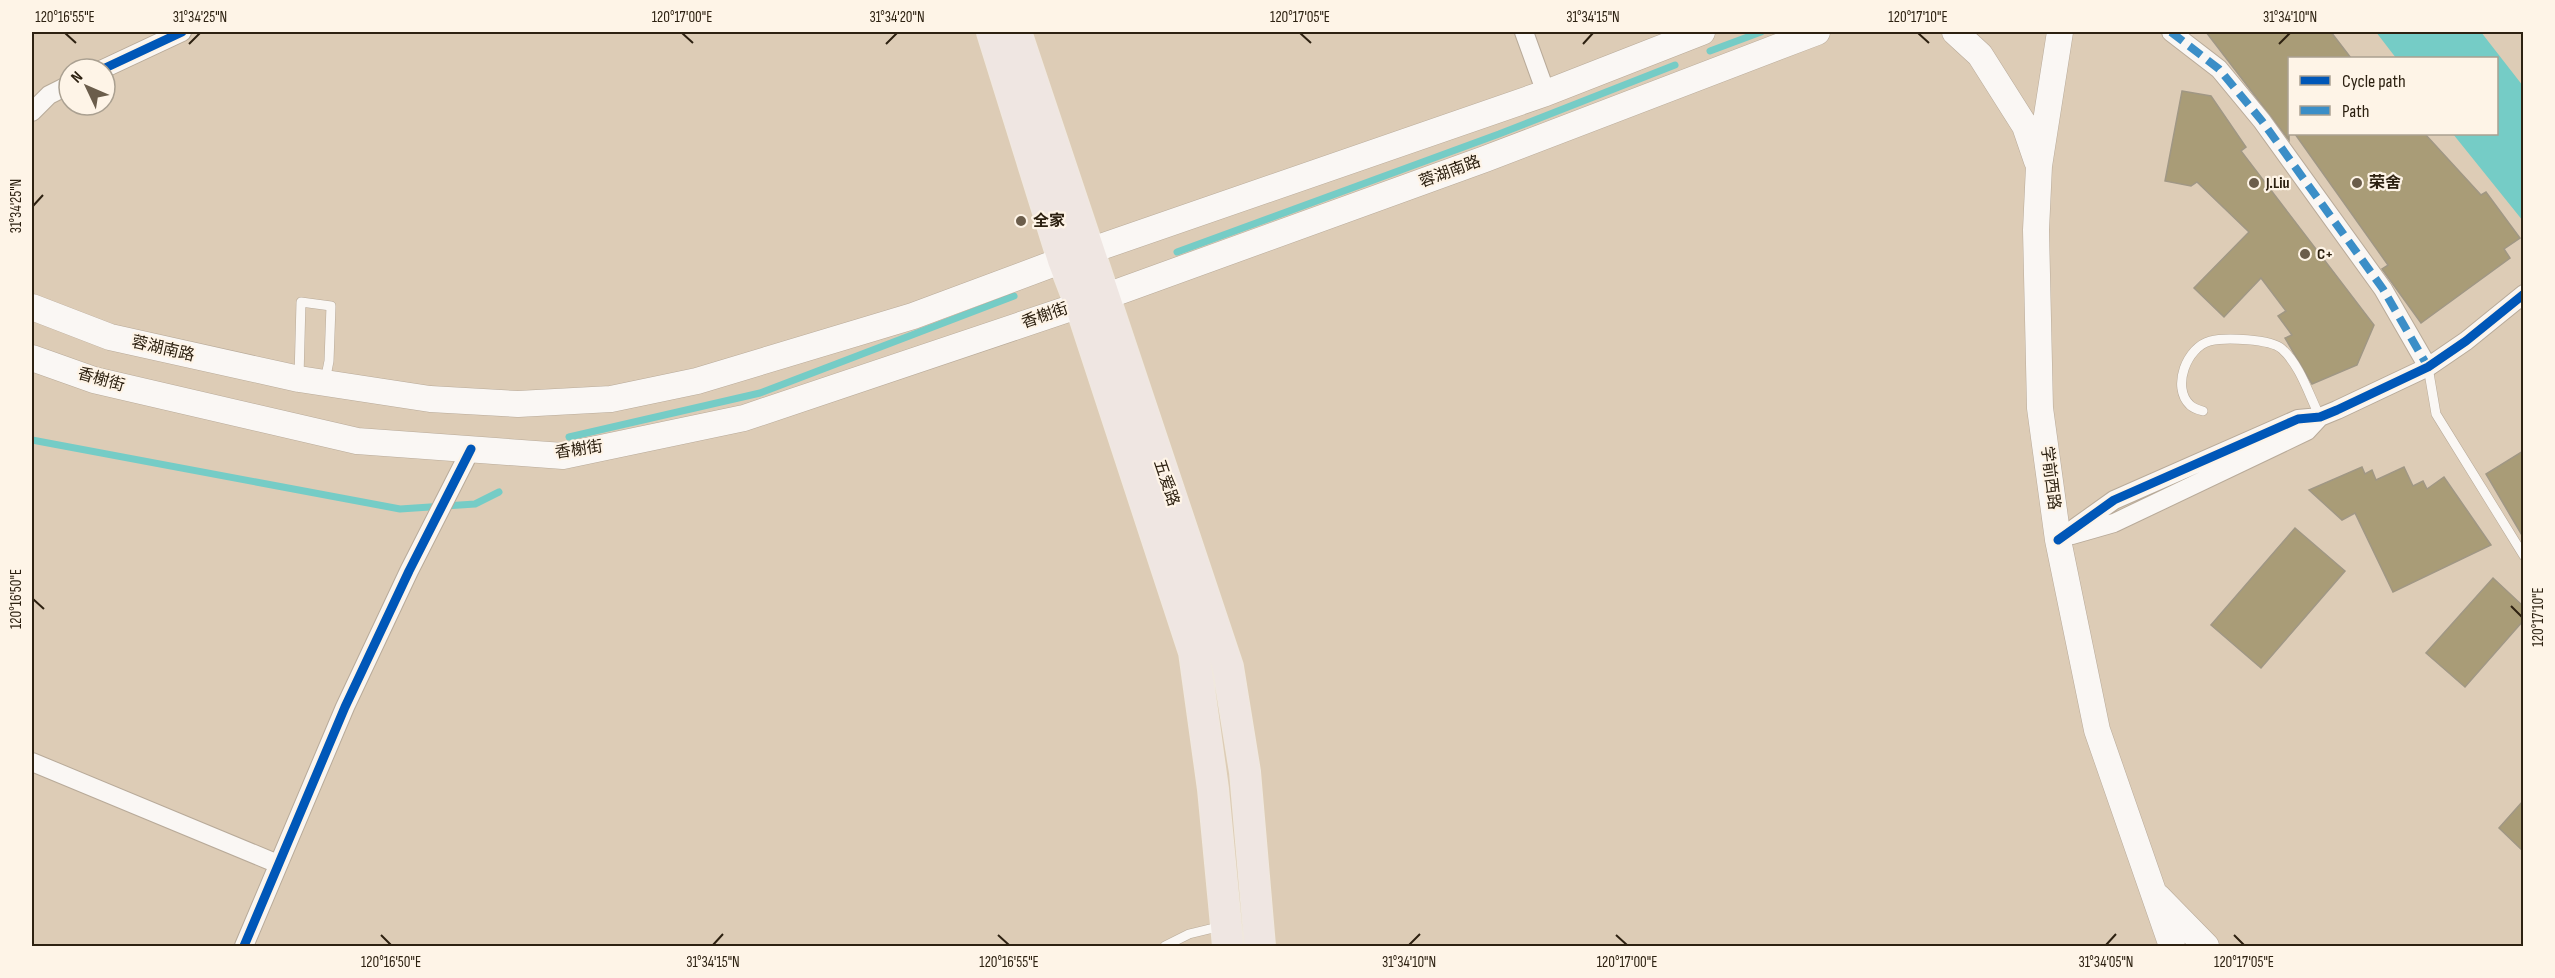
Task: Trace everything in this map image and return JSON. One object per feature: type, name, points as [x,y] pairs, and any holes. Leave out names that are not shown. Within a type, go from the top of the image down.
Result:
[{"type":"main road","name":"五爱路","points":[[992,32],[1228,667],[1245,772],[1260,946]]},
{"type":"main road","name":"五爱路","points":[[1017,32],[1076,256]]},
{"type":"main road","name":"蓉湖南路","points":[[1092,300],[1474,164],[1817,32]]},
{"type":"main road","points":[[1955,32],[1980,55],[2025,126],[2039,166]]},
{"type":"main road","name":"学前西路","points":[[2060,32],[2039,166],[2036,230],[2040,408],[2058,540],[2097,730],[2172,946]]},
{"type":"main road","points":[[1076,256],[1546,93],[1693,33],[1701,76]]},
{"type":"main road","name":"蓉湖南路","points":[[32,307],[110,337],[299,379],[430,399],[518,404],[611,399],[697,381],[902,320],[1076,256]]},
{"type":"main road","name":"五爱路","points":[[1092,300],[1194,652],[1213,789],[1228,936]]},
{"type":"main road","name":"香榭街","points":[[32,357],[94,380],[357,441],[563,456],[744,418],[1092,300]]},
{"type":"main road","points":[[2151,890],[2151,946]]},
{"type":"main road","points":[[2151,890],[2206,946]]},
{"type":"street","points":[[117,63],[182,32]]},
{"type":"street","points":[[1524,32],[1546,93]]},
{"type":"street","points":[[2171,32],[2219,69],[2262,121],[2383,289],[2428,367]]},
{"type":"street","points":[[32,112],[49,95],[57,91]]},
{"type":"street","points":[[2058,540],[2114,523],[2307,431],[2320,417],[2428,367],[2466,341],[2523,294]]},
{"type":"street","points":[[244,946],[345,707],[471,450]]},
{"type":"street","points":[[32,762],[278,864]]},
{"type":"lane","points":[[299,379],[301,302],[331,306],[329,361],[325,383]]},
{"type":"lane","points":[[2203,411],[2190,405],[2183,394],[2182,373],[2191,355],[2210,341],[2262,340],[2281,347],[2293,362],[2320,417]]},
{"type":"lane","points":[[2428,367],[2436,414],[2523,556]]},
{"type":"lane","points":[[1165,946],[1189,934],[1228,936]]},
{"type":"water","points":[[2376,32],[2481,32],[2523,86],[2523,221],[2454,135],[2498,135],[2498,57],[2395,57]]},
{"type":"building","points":[[2206,32],[2331,32],[2350,57],[2288,57],[2289,140]]},
{"type":"building","points":[[2182,91],[2211,96],[2246,147],[2241,151],[2374,325],[2357,365],[2312,384],[2285,338],[2292,335],[2278,316],[2286,311],[2261,278],[2224,317],[2194,288],[2249,232],[2197,182],[2191,186],[2165,181]]},
{"type":"building","points":[[2296,135],[2426,135],[2481,195],[2486,192],[2520,238],[2504,249],[2510,258],[2421,323],[2382,269],[2388,265]]},
{"type":"building","points":[[2523,451],[2523,537],[2486,474]]},
{"type":"building","points":[[2362,467],[2365,474],[2372,470],[2376,480],[2404,467],[2413,486],[2423,481],[2427,489],[2444,477],[2491,545],[2393,592],[2355,513],[2342,520],[2309,490]]},
{"type":"building","points":[[2295,528],[2345,571],[2261,668],[2211,625]]},
{"type":"building","points":[[2493,578],[2523,606],[2523,621],[2465,687],[2426,653]]},
{"type":"building","points":[[2523,801],[2523,851],[2499,828]]},
{"type":"waterway","points":[[1710,51],[1761,32]]},
{"type":"waterway","points":[[1177,252],[1499,134],[1675,65]]},
{"type":"waterway","points":[[569,437],[760,393],[1014,296]]},
{"type":"waterway","points":[[32,440],[400,509],[475,504],[499,492]]},
{"type":"marked path","points":[[2171,32],[2219,69],[2262,121],[2383,289],[2428,367]]},
{"type":"cycle path","points":[[117,62],[182,32]]},
{"type":"cycle path","points":[[2058,540],[2114,500],[2298,419],[2320,417],[2337,410],[2428,367],[2466,341],[2524,294]]},
{"type":"cycle path","points":[[244,946],[345,707],[409,571],[471,449]]},
{"type":"place","name":"J.Liu","points":[[2254,183]]},
{"type":"place","name":"荣舍","points":[[2357,183]]},
{"type":"place","name":"全家","points":[[1021,221]]},
{"type":"place","name":"C+","points":[[2305,254]]}]
